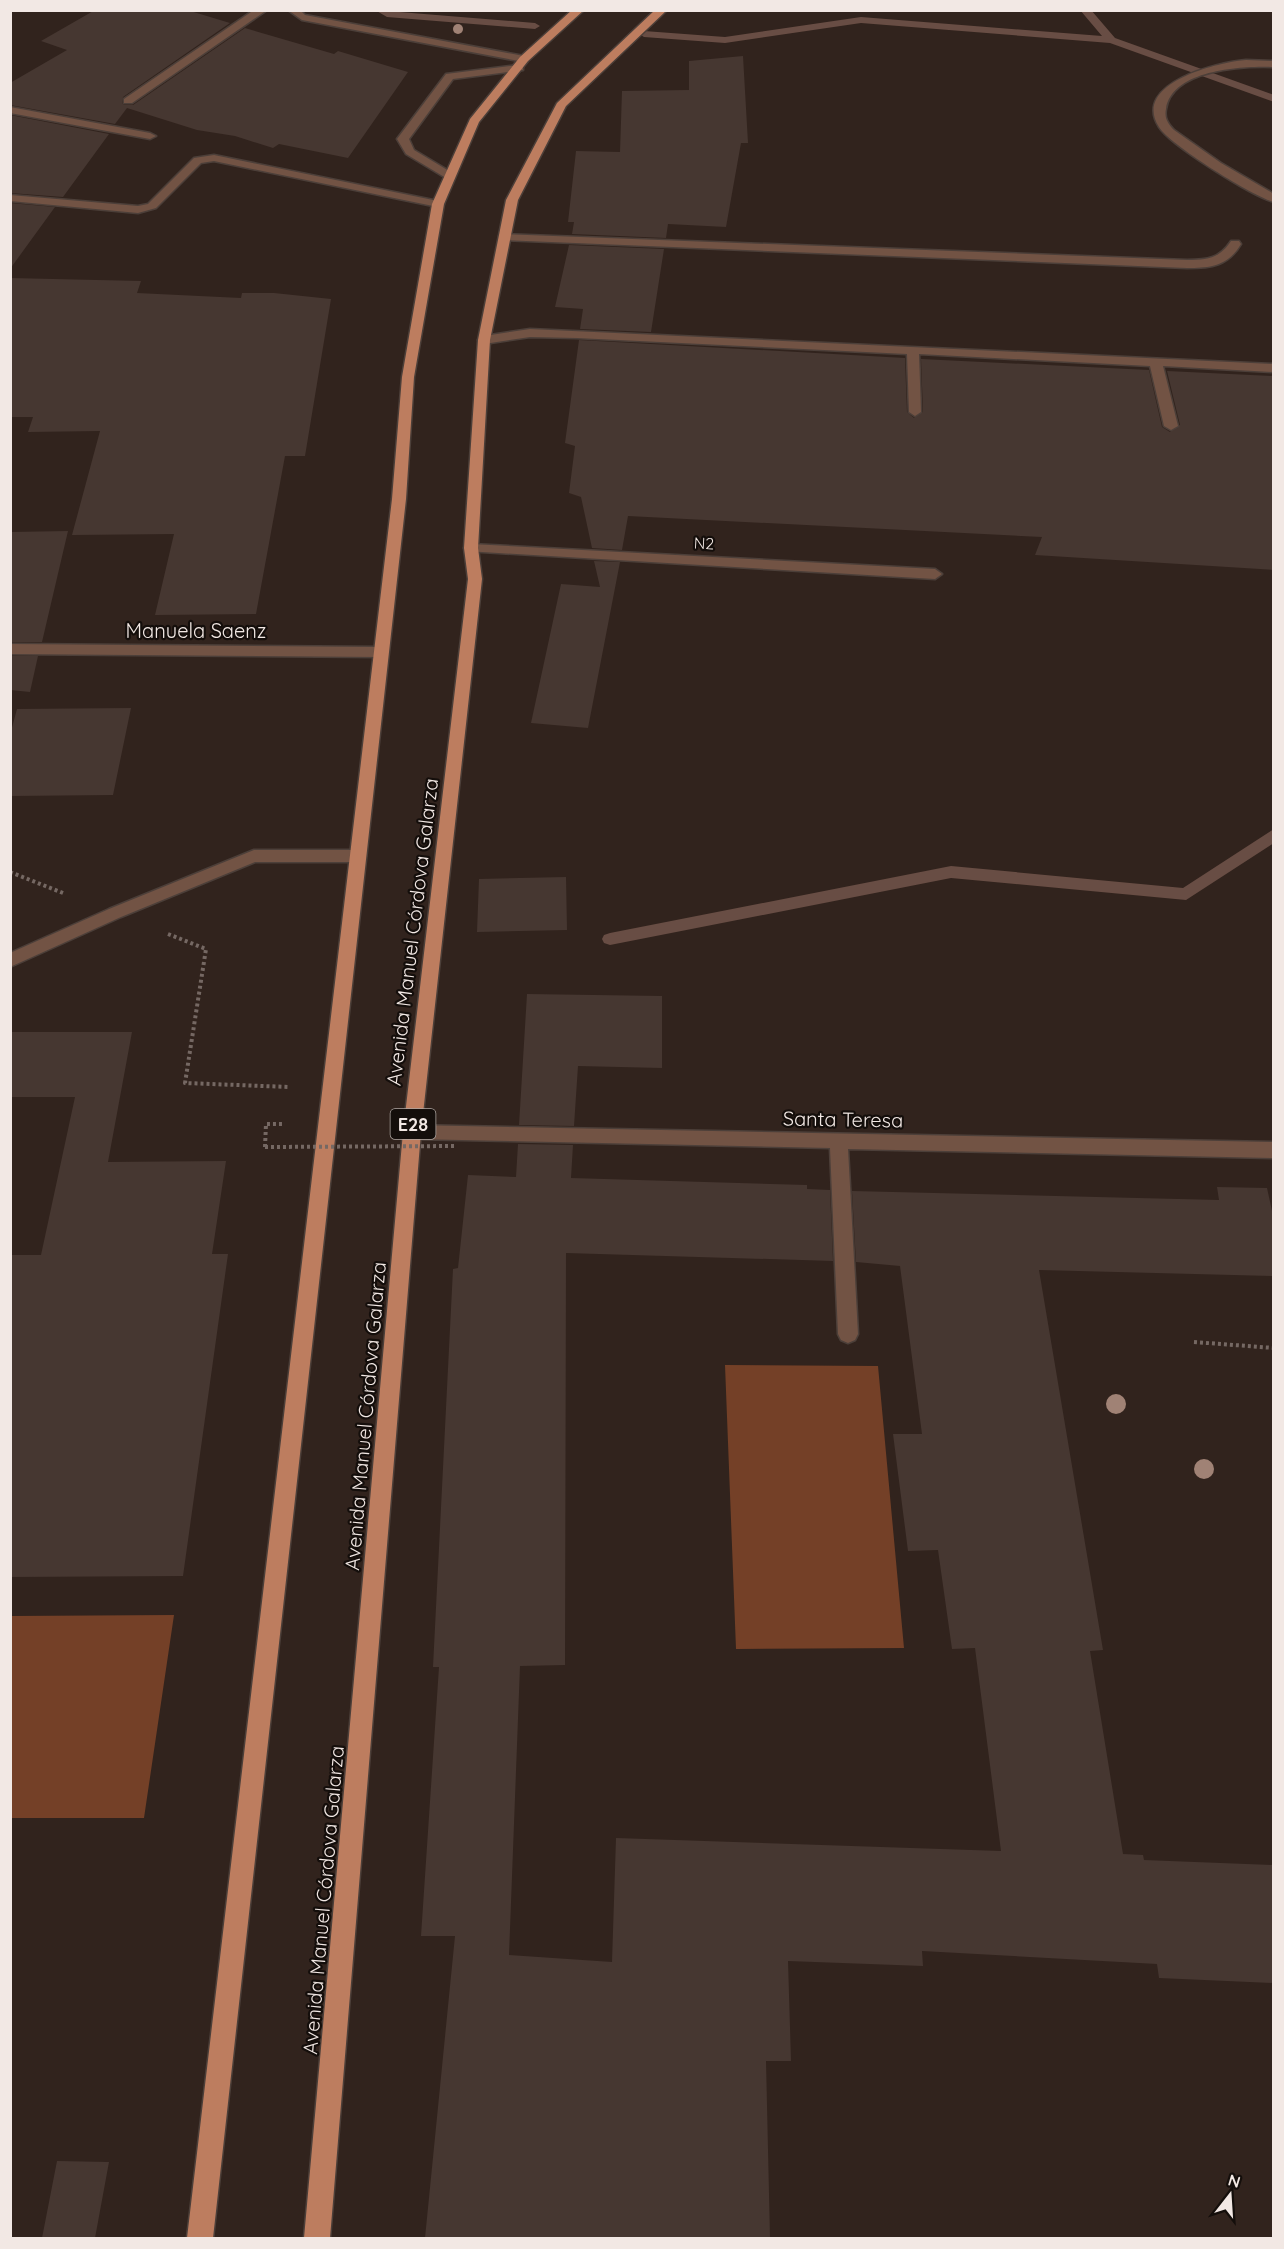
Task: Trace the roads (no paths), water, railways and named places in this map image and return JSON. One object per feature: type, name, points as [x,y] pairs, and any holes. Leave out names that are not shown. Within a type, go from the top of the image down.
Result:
[{"type":"main road","points":[[200,2238],[399,499],[408,377],[438,204],[474,120],[522,63],[579,10]]},
{"type":"main road","name":"Avenida Manuel Córdova Galarza","points":[[316,2238],[412,1132],[475,579],[471,548],[484,340],[512,200],[561,105],[662,10]]},
{"type":"street","points":[[128,101],[262,10]]},
{"type":"street","points":[[293,10],[302,16],[522,63]]},
{"type":"street","points":[[450,176],[410,152],[403,139],[450,76],[522,63]]},
{"type":"street","points":[[1274,64],[1250,63],[1215,67],[1188,78],[1176,85],[1165,96],[1160,114],[1162,124],[1186,145],[1213,164],[1274,200]]},
{"type":"street","points":[[10,110],[150,136]]},
{"type":"street","points":[[10,198],[138,210],[152,206],[198,160],[214,158],[438,204]]},
{"type":"street","points":[[503,238],[1187,264],[1216,263],[1230,255],[1235,244]]},
{"type":"street","points":[[484,340],[530,333],[577,334],[1274,368]]},
{"type":"street","points":[[913,350],[915,412]]},
{"type":"street","points":[[1156,363],[1171,426]]},
{"type":"street","name":"N2","points":[[471,548],[935,574]]},
{"type":"street","name":"Manuela Saenz","points":[[10,649],[381,652]]},
{"type":"street","points":[[10,961],[115,913],[254,856],[358,856]]},
{"type":"street","name":"Santa Teresa","points":[[412,1132],[1274,1150]]},
{"type":"street","points":[[839,1142],[848,1334]]},
{"type":"waterway","points":[[380,10],[387,14],[535,26]]},
{"type":"waterway","points":[[1085,10],[1111,40]]},
{"type":"waterway","points":[[644,34],[725,40],[861,20],[1111,40]]},
{"type":"waterway","points":[[1111,40],[1274,99]]},
{"type":"waterway","points":[[610,939],[951,872],[1186,894],[1274,835]]}]
